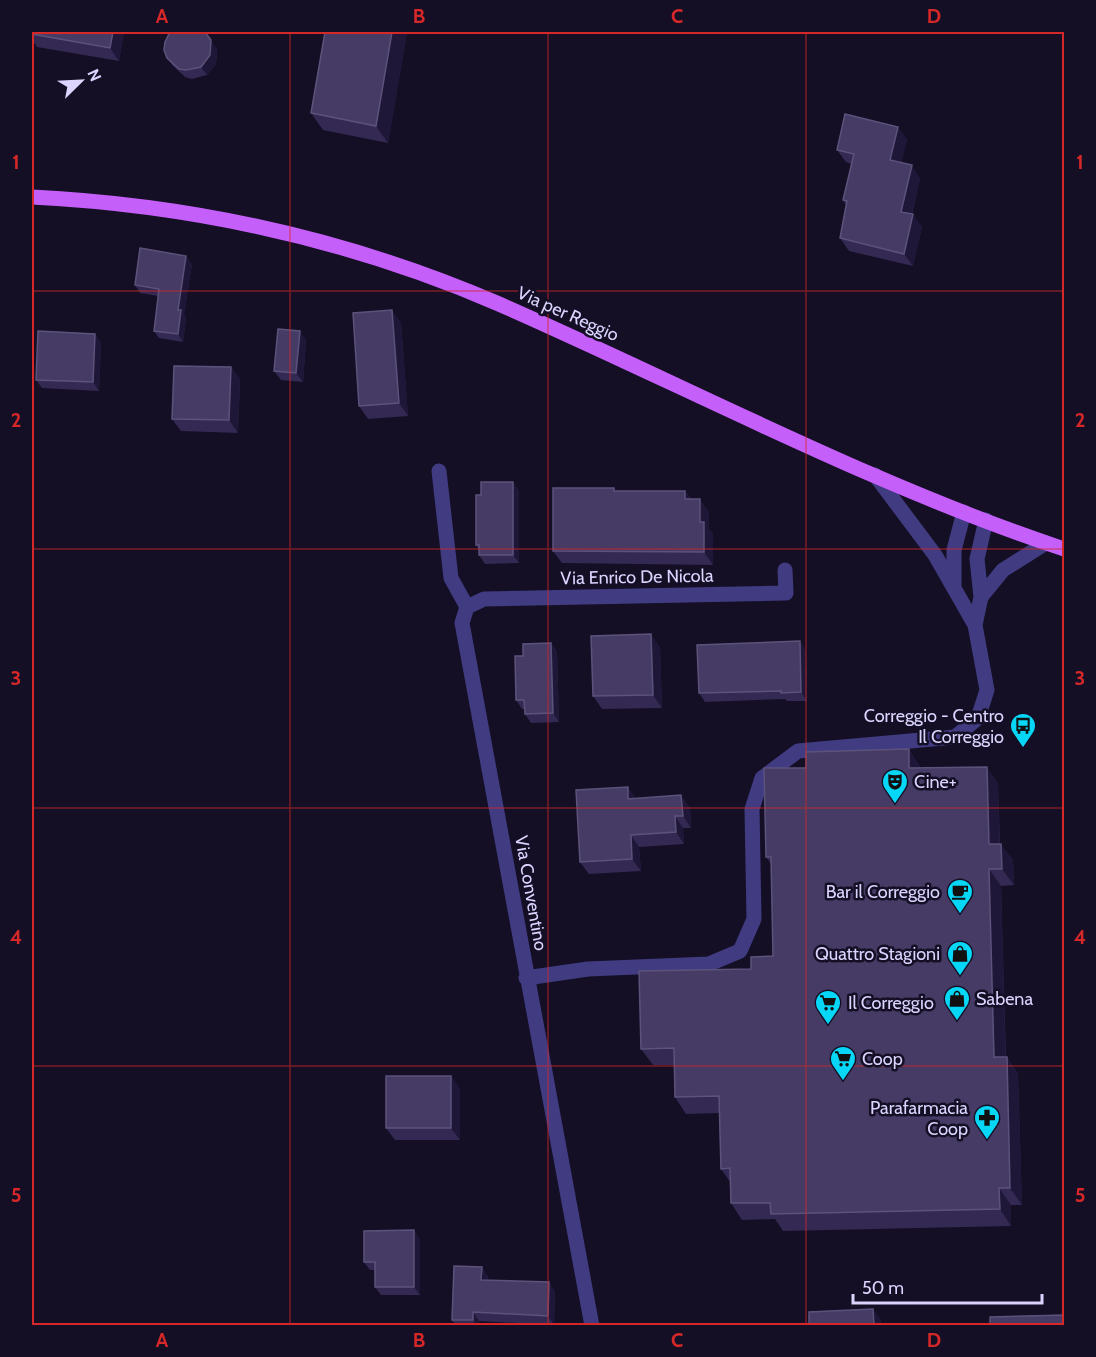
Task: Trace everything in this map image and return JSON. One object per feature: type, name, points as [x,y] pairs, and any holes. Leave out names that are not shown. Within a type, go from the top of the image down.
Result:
[{"type":"main road","name":"Via per Reggio","points":[[32,196],[93,200],[227,220],[342,246],[397,264],[509,308],[875,475],[964,512],[1065,549]]},
{"type":"street","points":[[439,471],[451,578],[468,607]]},
{"type":"street","points":[[526,978],[588,969],[709,964],[740,951],[754,919],[752,809],[762,778],[798,751],[955,736],[978,718],[987,690],[975,625],[935,555],[875,475]]},
{"type":"street","points":[[954,588],[954,550],[964,512]]},
{"type":"street","points":[[975,625],[981,597],[977,559],[986,520]]},
{"type":"street","points":[[981,597],[1002,570],[1046,543]]},
{"type":"street","name":"Via Enrico De Nicola","points":[[468,607],[484,599],[786,593],[785,570]]},
{"type":"street","name":"Via Conventino","points":[[468,607],[462,623],[592,1326]]},
{"type":"building","points":[[32,32],[113,32],[110,48],[32,34]]},
{"type":"building","points":[[170,32],[205,32],[211,40],[210,55],[201,67],[179,69],[167,58],[164,50]]},
{"type":"building","points":[[325,32],[392,32],[376,126],[311,113]]},
{"type":"building","points":[[845,114],[898,127],[890,160],[912,165],[901,212],[913,214],[904,254],[840,238],[847,201],[843,200],[854,154],[837,150]]},
{"type":"building","points":[[140,248],[186,256],[178,310],[181,310],[178,334],[154,331],[159,289],[135,285]]},
{"type":"building","points":[[392,310],[399,403],[359,406],[353,313]]},
{"type":"building","points":[[278,329],[300,331],[296,373],[274,371]]},
{"type":"building","points":[[38,331],[95,334],[93,382],[36,380]]},
{"type":"building","points":[[174,366],[231,367],[229,420],[172,419]]},
{"type":"building","points":[[481,482],[513,482],[513,555],[479,555],[479,545],[476,545],[476,495],[481,495]]},
{"type":"building","points":[[553,488],[685,491],[685,499],[700,499],[700,522],[704,522],[704,552],[553,551]]},
{"type":"building","points":[[651,634],[653,695],[593,696],[591,636]]},
{"type":"building","points":[[800,641],[801,692],[699,693],[697,645]]},
{"type":"building","points":[[551,643],[553,713],[525,714],[524,700],[516,700],[515,656],[523,656],[523,644]]},
{"type":"building","name":"Il Correggio","points":[[909,749],[909,768],[987,767],[989,844],[1001,844],[1002,869],[989,869],[994,1057],[1007,1057],[1010,1188],[999,1188],[1000,1209],[771,1214],[770,1203],[731,1203],[730,1168],[721,1169],[719,1096],[675,1097],[674,1048],[641,1049],[639,971],[751,969],[751,957],[773,956],[771,857],[766,857],[764,768],[806,768],[806,752]]},
{"type":"building","points":[[628,787],[628,799],[681,795],[683,816],[675,816],[676,832],[631,835],[632,859],[580,862],[576,790]]},
{"type":"building","points":[[386,1076],[451,1076],[451,1128],[386,1128]]},
{"type":"building","points":[[414,1230],[414,1287],[375,1287],[375,1262],[364,1262],[364,1231]]},
{"type":"building","points":[[454,1266],[482,1267],[481,1280],[549,1282],[548,1316],[473,1312],[473,1320],[452,1320]]},
{"type":"building","points":[[873,1309],[874,1326],[809,1326],[809,1312]]},
{"type":"building","points":[[1065,1315],[1065,1326],[971,1326],[990,1325],[990,1317]]},
{"type":"place","name":"Correggio - Centro Il Correggio","points":[[1023,749]]},
{"type":"place","name":"Cine+","points":[[895,805]]},
{"type":"place","name":"Bar il Correggio","points":[[960,915]]},
{"type":"place","name":"Quattro Stagioni","points":[[960,977]]},
{"type":"place","name":"Sabena","points":[[957,1022]]},
{"type":"place","name":"Il Correggio","points":[[828,1026]]},
{"type":"place","name":"Coop","points":[[843,1082]]},
{"type":"place","name":"Parafarmacia Coop","points":[[987,1141]]}]
